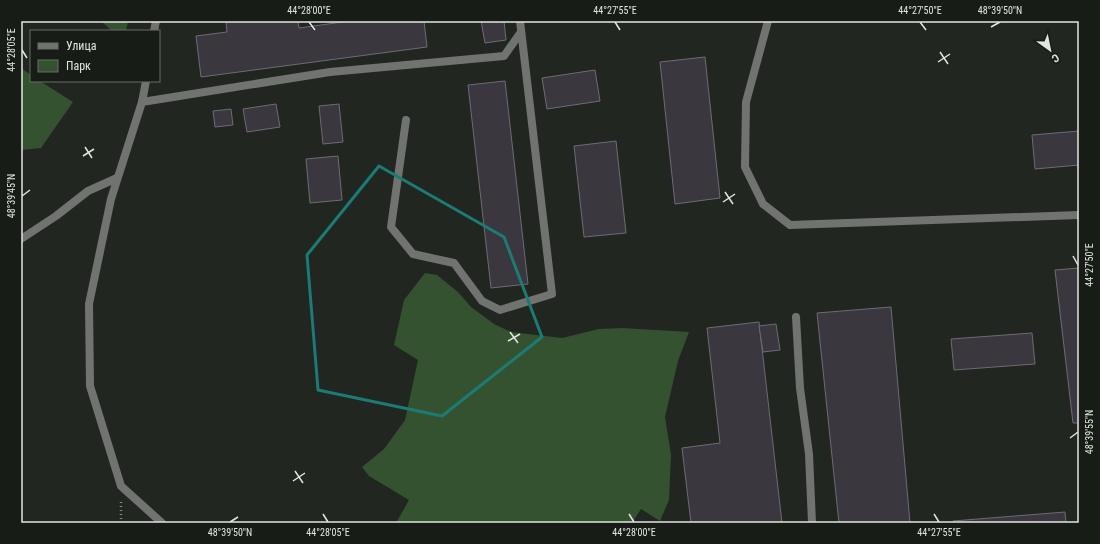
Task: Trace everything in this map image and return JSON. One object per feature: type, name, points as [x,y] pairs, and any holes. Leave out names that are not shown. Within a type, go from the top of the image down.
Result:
[{"type":"street","points":[[406,120],[391,227],[413,254],[454,263],[482,301],[500,310],[552,294],[520,21]]},
{"type":"street","points":[[768,21],[746,102],[745,167],[763,204],[790,225],[1079,215]]},
{"type":"street","points":[[142,102],[330,72],[504,56],[521,32]]},
{"type":"street","points":[[146,82],[142,102],[110,199],[89,304],[90,386],[121,486],[162,523]]},
{"type":"street","points":[[21,240],[56,216],[88,191],[117,178]]},
{"type":"street","points":[[796,317],[800,388],[809,454],[812,523]]},
{"type":"highlighted area","points":[[379,166],[504,237],[542,337],[442,416],[318,390],[307,255]]},
{"type":"green space","points":[[101,21],[128,21],[126,30],[111,30]]},
{"type":"green space","points":[[21,68],[30,74],[30,82],[42,82],[73,102],[41,148],[21,150]]},
{"type":"green space","points":[[425,273],[437,275],[458,292],[471,307],[494,324],[511,332],[562,338],[599,329],[622,328],[689,332],[678,361],[665,417],[671,455],[669,500],[660,521],[641,509],[632,523],[396,523],[409,500],[369,476],[362,467],[384,449],[405,420],[418,360],[394,345],[404,300]]},
{"type":"building","points":[[298,21],[299,28],[350,21],[424,21],[427,47],[201,77],[196,36],[227,32],[226,22]]},
{"type":"building","points":[[481,21],[504,21],[506,40],[485,43]]},
{"type":"building","points":[[705,57],[720,198],[675,204],[660,62]]},
{"type":"building","points":[[595,70],[600,101],[547,109],[542,78]]},
{"type":"building","points":[[505,81],[528,284],[491,288],[468,85]]},
{"type":"building","points":[[276,104],[280,127],[247,132],[243,109]]},
{"type":"building","points":[[339,104],[343,142],[323,144],[319,106]]},
{"type":"building","points":[[231,109],[233,125],[215,127],[213,111]]},
{"type":"building","points":[[1079,131],[1079,165],[1035,169],[1032,135]]},
{"type":"building","points":[[616,141],[626,233],[584,237],[574,146]]},
{"type":"building","points":[[338,156],[342,200],[310,203],[306,159]]},
{"type":"building","points":[[1079,268],[1079,423],[1073,423],[1055,270]]},
{"type":"building","points":[[891,307],[910,523],[839,523],[817,313]]},
{"type":"building","points":[[759,322],[782,523],[691,523],[682,448],[720,443],[707,328]]},
{"type":"building","points":[[776,324],[780,350],[763,352],[759,326]]},
{"type":"building","points":[[1032,333],[1035,364],[954,370],[951,339]]},
{"type":"building","points":[[1065,512],[1066,523],[954,523],[953,521]]}]
